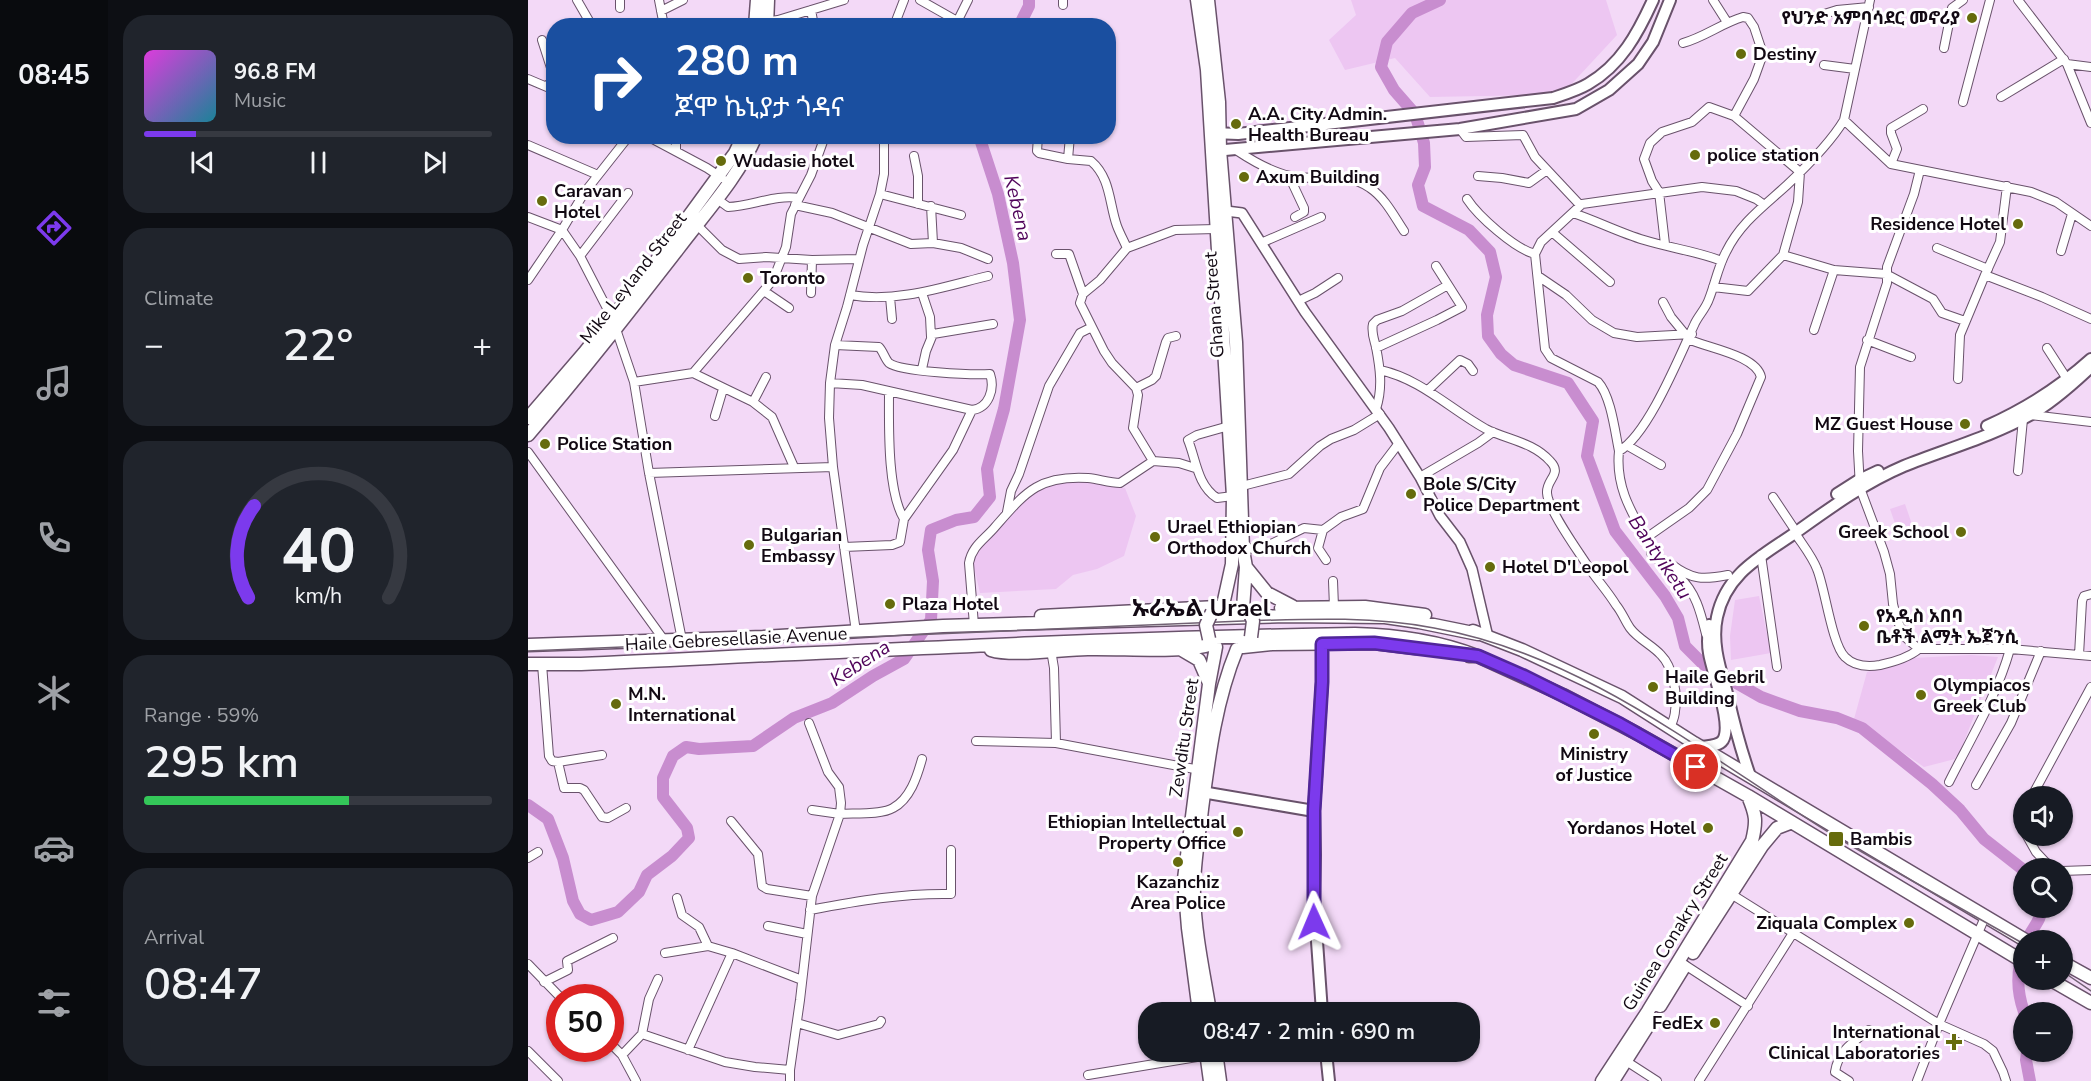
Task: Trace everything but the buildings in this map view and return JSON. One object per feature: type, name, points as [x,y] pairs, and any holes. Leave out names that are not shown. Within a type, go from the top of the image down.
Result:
[{"type":"main road","points":[[757,0],[758,18]]},
{"type":"main road","points":[[760,18],[768,0]]},
{"type":"main road","name":"Ghana Street","points":[[1197,0],[1214,103]]},
{"type":"main road","name":"Ghana Street","points":[[1208,0],[1216,151],[1216,229],[1233,496],[1232,564],[1217,608]]},
{"type":"main road","points":[[1215,134],[1238,134],[1553,98],[1589,84],[1617,60],[1637,35],[1653,0]]},
{"type":"main road","points":[[1216,151],[1294,142],[1460,129],[1576,109],[1609,90],[1638,64],[1653,42],[1670,0]]},
{"type":"main road","points":[[1356,120],[1387,134]]},
{"type":"main road","points":[[1294,142],[1312,125]]},
{"type":"main road","name":"Mike Leyland Street","points":[[693,221],[717,199],[723,179],[739,144]]},
{"type":"main road","name":"Mike Leyland Street","points":[[528,435],[723,179],[744,161],[752,144]]},
{"type":"main road","name":"Ghana Street","points":[[1216,151],[1226,211],[1236,342],[1246,611]]},
{"type":"main road","name":"Mike Leyland Street","points":[[528,418],[588,356]]},
{"type":"main road","points":[[2025,415],[2091,359]]},
{"type":"main road","points":[[1712,646],[1723,599],[1735,578],[1744,568],[1794,530],[1859,484],[1895,463],[2025,415],[2091,367]]},
{"type":"main road","points":[[1750,776],[1715,663],[1712,646],[1713,608],[1728,575],[1739,565],[1794,530]]},
{"type":"main road","points":[[1246,567],[1267,593],[1297,607]]},
{"type":"main road","points":[[977,625],[992,618],[1217,608],[1230,604],[1246,611],[1297,607],[1399,610],[1461,624],[1483,636]]},
{"type":"main road","points":[[1217,608],[1206,625],[1213,643],[1230,651],[1243,644],[1374,643],[1478,656],[1524,676],[1620,724],[1748,796],[2013,956]]},
{"type":"main road","points":[[1243,644],[1253,621],[1246,611]]},
{"type":"main road","points":[[977,625],[1338,616],[1408,620],[1483,636],[1532,654],[1622,697],[2013,933]]},
{"type":"main road","name":"Haile Gebresellasie Avenue","points":[[528,645],[682,640],[977,625]]},
{"type":"main road","name":"Haile Gebresellasie Avenue","points":[[528,664],[981,647],[1068,641],[1355,634],[1385,635],[1434,642],[1478,656]]},
{"type":"main road","name":"Haile Gebresellasie Avenue","points":[[981,647],[1008,653],[1204,647],[1213,643]]},
{"type":"main road","name":"Zewditu Street","points":[[1198,1002],[1184,879],[1203,771],[1213,643]]},
{"type":"main road","name":"Zewditu Street","points":[[1203,771],[1224,682],[1243,644]]},
{"type":"main road","points":[[1321,1002],[1314,922],[1314,811],[1322,682],[1322,644]]},
{"type":"main road","points":[[1179,648],[1199,660],[1206,672],[1209,684]]},
{"type":"main road","points":[[1702,747],[1719,744],[1725,736],[1725,701]]},
{"type":"main road","points":[[1200,792],[1314,811]]},
{"type":"main road","name":"Zewditu Street","points":[[1200,792],[1194,894],[1201,961],[1208,1002]]},
{"type":"main road","name":"Guinea Conakry Street","points":[[1608,1080],[1626,1061],[1685,965],[1712,915],[1731,894],[1757,844],[1756,815],[1748,796]]},
{"type":"main road","name":"Guinea Conakry Street","points":[[1608,1080],[1757,844],[1777,828],[1790,823]]},
{"type":"main road","points":[[2073,968],[2091,978]]},
{"type":"main road","points":[[2068,990],[2091,1003]]},
{"type":"main road","points":[[1210,1081],[1211,1062]]},
{"type":"main road","points":[[1214,1062],[1220,1081]]},
{"type":"main road","points":[[1327,1062],[1329,1081]]},
{"type":"street","points":[[577,0],[587,18]]},
{"type":"street","points":[[659,0],[662,18]]},
{"type":"street","points":[[661,11],[683,0]]},
{"type":"street","points":[[785,18],[844,0]]},
{"type":"street","points":[[897,18],[903,0]]},
{"type":"street","points":[[920,0],[948,18]]},
{"type":"street","points":[[959,18],[968,0]]},
{"type":"street","points":[[1713,0],[1726,22]]},
{"type":"street","points":[[1944,48],[1952,8],[1963,0]]},
{"type":"street","points":[[1963,102],[1990,0]]},
{"type":"street","points":[[2018,0],[2065,62],[2091,123]]},
{"type":"street","points":[[1619,451],[1628,446],[1650,417],[1688,336],[1709,301],[1722,261],[1736,235],[1763,204],[1800,172],[1844,120],[1870,3],[1805,20]]},
{"type":"street","points":[[811,10],[812,18]]},
{"type":"street","points":[[1683,43],[1694,40],[1726,22],[1743,17],[1748,18],[1754,27],[1763,54],[1761,64],[1734,116]]},
{"type":"street","points":[[542,40],[546,52]]},
{"type":"street","points":[[2001,97],[2065,62],[2091,67]]},
{"type":"street","points":[[1824,65],[1855,69]]},
{"type":"street","points":[[528,79],[546,86]]},
{"type":"street","points":[[1665,244],[1659,192],[1644,159],[1650,143],[1662,132],[1692,122],[1709,107],[1734,116],[1800,172]]},
{"type":"street","points":[[1891,164],[1898,149],[1891,128],[1923,109]]},
{"type":"street","points":[[1844,120],[1891,164],[2007,186],[2042,196],[2091,226]]},
{"type":"street","points":[[1460,129],[1466,137],[1523,135],[1535,157],[1580,205]]},
{"type":"street","points":[[528,280],[584,193],[623,144]]},
{"type":"street","points":[[664,144],[723,179]]},
{"type":"street","points":[[676,144],[676,150]]},
{"type":"street","points":[[693,373],[773,280],[786,247],[791,214],[812,175],[822,144]]},
{"type":"street","points":[[855,632],[833,466],[829,418],[830,382],[835,345],[880,194],[884,144]]},
{"type":"street","points":[[1038,144],[1039,153],[1091,161],[1102,174],[1109,190],[1118,228],[1127,248]]},
{"type":"street","points":[[1068,159],[1069,144]]},
{"type":"street","points":[[528,145],[598,175]]},
{"type":"street","points":[[1236,150],[1289,176],[1343,176],[1362,183],[1378,194],[1404,231]]},
{"type":"street","points":[[914,156],[918,176],[918,204]]},
{"type":"street","points":[[1478,176],[1529,183],[1547,170]]},
{"type":"street","points":[[1919,649],[1906,638],[1897,620],[1884,552],[1859,484],[1860,367],[1887,283],[1886,274],[1920,170]]},
{"type":"street","points":[[1713,287],[1748,291],[1783,255],[1798,202],[1800,172]]},
{"type":"street","points":[[1289,176],[1304,208],[1304,212],[1295,217]]},
{"type":"street","points":[[1958,379],[1959,342],[1965,321],[2002,235],[2007,186]]},
{"type":"street","points":[[1728,575],[1710,579],[1695,578],[1678,569],[1652,549],[1627,505],[1618,475],[1619,451],[1607,398],[1602,386],[1551,358],[1545,349],[1534,254],[1541,242],[1580,205],[1702,187],[1724,188],[1747,194],[1763,204]]},
{"type":"street","points":[[580,256],[628,193]]},
{"type":"street","points":[[880,194],[962,214]]},
{"type":"street","points":[[717,199],[728,207],[745,206],[789,196],[797,202],[911,244],[933,243],[961,248],[988,259]]},
{"type":"street","points":[[1467,199],[1479,214],[1516,246],[1534,254]]},
{"type":"street","points":[[932,206],[933,243]]},
{"type":"street","points":[[1226,211],[1242,213],[1298,301],[1399,443],[1420,477],[1436,510],[1456,536],[1468,557],[1480,597],[1483,636]]},
{"type":"street","points":[[1573,213],[1647,241],[1696,252],[1722,261]]},
{"type":"street","points":[[2061,251],[2072,214]]},
{"type":"street","points":[[528,217],[562,230],[580,256],[614,324],[634,382],[649,473],[682,640]]},
{"type":"street","points":[[1262,243],[1321,217]]},
{"type":"street","points":[[693,221],[722,250],[731,257],[739,259],[766,257],[859,260]]},
{"type":"street","points":[[1153,461],[1133,428],[1138,395],[1136,388],[1104,351],[1080,303],[1083,294],[1100,280],[1127,248],[1175,230],[1216,229]]},
{"type":"street","points":[[1552,232],[1610,282]]},
{"type":"street","points":[[1937,248],[2091,320]]},
{"type":"street","points":[[1056,254],[1069,254],[1083,294]]},
{"type":"street","points":[[1783,255],[1834,270],[1886,274],[1933,299],[1942,313],[1965,321]]},
{"type":"street","points":[[811,293],[812,260]]},
{"type":"street","points":[[1376,348],[1437,320],[1461,306],[1436,266]]},
{"type":"street","points":[[1814,330],[1834,270]]},
{"type":"street","points":[[850,295],[890,297],[922,293],[988,276]]},
{"type":"street","points":[[1538,276],[1566,295],[1592,320],[1614,333],[1637,337],[1688,336],[1747,360],[1757,368],[1761,377],[1737,434],[1707,490],[1689,508],[1646,538]]},
{"type":"street","points":[[1298,301],[1338,278]]},
{"type":"street","points":[[1242,486],[1289,474],[1320,446],[1354,430],[1378,412],[1380,370],[1372,329],[1377,320],[1402,311],[1448,285]]},
{"type":"street","points":[[764,291],[789,308]]},
{"type":"street","points":[[922,293],[930,317],[931,338],[922,369]]},
{"type":"street","points":[[890,297],[892,319]]},
{"type":"street","points":[[1663,302],[1671,317],[1688,336]]},
{"type":"street","points":[[931,338],[938,332],[993,324]]},
{"type":"street","points":[[1007,512],[1011,491],[1049,387],[1080,333],[1092,327]]},
{"type":"street","points":[[1136,388],[1152,381],[1156,376],[1166,342],[1168,338],[1176,336]]},
{"type":"street","points":[[1868,340],[1911,357]]},
{"type":"street","points":[[830,382],[862,385],[972,410],[978,409],[987,401],[993,383],[990,374],[963,375],[892,365],[879,347],[835,345]]},
{"type":"street","points":[[2047,348],[2067,379]]},
{"type":"street","points":[[1428,390],[1460,360],[1468,364],[1473,371]]},
{"type":"street","points":[[1380,370],[1404,377],[1428,390],[1446,405],[1493,432],[1523,442],[1553,463],[1556,474],[1548,485],[1547,493],[1551,507],[1630,628],[1662,656],[1668,665],[1676,710],[1670,728]]},
{"type":"street","points":[[634,382],[693,373],[753,402],[772,417],[794,467]]},
{"type":"street","points":[[753,402],[766,377]]},
{"type":"street","points":[[715,416],[723,389]]},
{"type":"street","points":[[889,392],[895,495],[904,519]]},
{"type":"street","points":[[844,547],[900,542],[904,519],[953,450],[972,410]]},
{"type":"street","points":[[2018,471],[2025,415],[2091,422]]},
{"type":"street","points":[[1229,426],[1197,435],[1188,440],[1196,460],[1195,468],[1214,497],[1233,496]]},
{"type":"street","points":[[1420,477],[1493,432]]},
{"type":"street","points":[[1326,560],[1318,548],[1323,530],[1341,517],[1364,509],[1380,468],[1399,443]]},
{"type":"street","points":[[1628,446],[1661,465]]},
{"type":"street","points":[[528,452],[664,640]]},
{"type":"street","points":[[977,625],[970,556],[974,548],[995,528],[1024,494],[1045,482],[1070,478],[1120,483],[1153,461],[1179,463],[1195,468]]},
{"type":"street","points":[[649,473],[833,466]]},
{"type":"street","points":[[1773,497],[1816,567],[1832,626],[1841,652],[1846,658],[1860,665],[1877,665],[1904,658],[1919,649],[2010,649],[2091,656]]},
{"type":"street","points":[[1243,550],[1269,545],[1304,528],[1323,530]]},
{"type":"street","points":[[1652,549],[1651,553],[1682,579],[1690,590],[1712,646]]},
{"type":"street","points":[[1761,555],[1777,667]]},
{"type":"street","points":[[1333,581],[1334,607]]},
{"type":"street","points":[[2079,655],[2082,601],[2084,596],[2091,594]]},
{"type":"street","points":[[1949,782],[1995,693],[2010,649]]},
{"type":"street","points":[[1051,650],[1054,668],[1056,743]]},
{"type":"street","points":[[1976,785],[2011,723],[2041,651]]},
{"type":"street","points":[[542,664],[549,756],[552,761],[602,755]]},
{"type":"street","points":[[2037,786],[2091,687]]},
{"type":"street","points":[[790,1081],[812,896],[840,814],[841,803],[839,787],[828,772],[809,723]]},
{"type":"street","points":[[976,741],[1056,743],[1203,771]]},
{"type":"street","points":[[812,810],[840,814],[893,808],[914,785],[922,759]]},
{"type":"street","points":[[558,762],[564,788],[584,790],[602,817],[608,818],[627,808]]},
{"type":"street","points":[[731,821],[758,854],[762,886],[812,896]]},
{"type":"street","points":[[2033,846],[2042,858]]},
{"type":"street","points":[[810,910],[876,897],[921,893],[951,894],[951,850]]},
{"type":"street","points":[[528,858],[538,852]]},
{"type":"street","points":[[2073,871],[2091,870]]},
{"type":"street","points":[[1731,894],[1939,1024],[1976,1038],[1993,1051],[2006,1081]]},
{"type":"street","points":[[677,898],[682,915],[699,927],[708,945]]},
{"type":"street","points":[[1917,1081],[1976,934],[1985,917]]},
{"type":"street","points":[[768,926],[807,934]]},
{"type":"street","points":[[1699,1081],[1793,933]]},
{"type":"street","points":[[528,964],[544,982],[568,970],[569,960],[613,938]]},
{"type":"street","points":[[665,953],[708,945],[802,980]]},
{"type":"street","points":[[688,1050],[732,953]]},
{"type":"street","points":[[1685,965],[1748,1006]]},
{"type":"street","points":[[624,1052],[642,1034],[649,999],[658,979]]},
{"type":"street","points":[[797,1023],[838,1035],[879,1024],[881,1021]]},
{"type":"street","points":[[1849,1081],[1835,1072],[1837,1060],[1846,1048],[1869,1030]]},
{"type":"street","points":[[642,1034],[738,1065],[790,1070]]},
{"type":"street","points":[[528,1051],[558,1081]]},
{"type":"street","points":[[624,1058],[636,1081]]},
{"type":"street","points":[[1626,1061],[1658,1081]]},
{"type":"street","points":[[1088,1075],[1161,1062]]},
{"type":"shaded area","points":[[1351,0],[1606,0],[1617,35],[1566,90],[1535,95],[1430,97],[1395,58],[1345,70],[1329,40],[1356,15]]},
{"type":"shaded area","points":[[1069,480],[1125,488],[1136,516],[1124,556],[1097,569],[1073,575],[1056,589],[980,593],[973,563],[978,550],[996,533],[1026,497],[1044,485]]},
{"type":"shaded area","points":[[1905,504],[1914,530],[1899,535],[1890,509]]},
{"type":"shaded area","points":[[1759,596],[1771,653],[1731,660],[1730,636],[1735,600]]},
{"type":"shaded area","name":"Olympiacos Greek Club","points":[[1971,655],[1998,657],[1990,677],[1989,688],[1985,688],[1958,757],[1956,756],[1955,759],[1924,767],[1854,719],[1867,672],[1913,658]]},
{"type":"waterway","name":"Kebena","points":[[1023,18],[1029,6],[1029,0]]},
{"type":"waterway","name":"Bantyiketu","points":[[1440,0],[1412,13],[1387,42],[1381,67],[1394,90],[1415,114],[1424,143],[1425,167],[1418,185],[1423,206],[1469,230],[1490,252],[1496,277],[1487,315],[1488,336],[1501,354],[1514,365],[1568,383],[1593,421],[1587,456],[1615,531],[1665,596],[1678,618],[1685,646],[1703,664],[1761,697],[1800,711],[1837,718],[1862,728],[1932,784],[1960,810],[1984,839],[2013,862]]},
{"type":"waterway","name":"Kebena","points":[[528,805],[548,819],[563,858],[573,901],[580,914],[591,920],[618,912],[639,892],[647,875],[672,856],[689,838],[687,828],[663,797],[663,778],[673,756],[686,747],[699,749],[753,746],[794,718],[832,703],[904,659],[931,620],[933,581],[928,550],[931,530],[956,520],[974,517],[990,497],[987,469],[1004,409],[1020,320],[1013,263],[998,194],[982,144]]},
{"type":"waterway","name":"Bantyiketu","points":[[2033,930],[2039,918]]},
{"type":"waterway","name":"Bantyiketu","points":[[2019,990],[2021,1002]]},
{"type":"waterway","name":"Bantyiketu","points":[[2026,1062],[2030,1081]]},
{"type":"tram line","points":[[528,651],[1243,621],[1339,619],[1434,628],[1490,642],[1544,661],[1595,685],[1694,744],[1838,838],[2013,938]]},
{"type":"tram line","points":[[2073,979],[2091,991]]},
{"type":"place","name":"የህንድ አምባሳደር መኖሪያ","points":[[1972,18]]},
{"type":"place","name":"Destiny","points":[[1741,54]]},
{"type":"place","name":"A.A. City Admin. Health Bureau","points":[[1236,124]]},
{"type":"place","name":"police station","points":[[1695,155]]},
{"type":"place","name":"Wudasie hotel","points":[[721,161]]},
{"type":"place","name":"Axum Building","points":[[1244,177]]},
{"type":"place","name":"Caravan Hotel","points":[[542,201]]},
{"type":"place","name":"Residence Hotel","points":[[2018,224]]},
{"type":"place","name":"Toronto","points":[[748,278]]},
{"type":"place","name":"MZ Guest House","points":[[1965,424]]},
{"type":"place","name":"Police Station","points":[[545,444]]},
{"type":"place","name":"Bole S/City Police Department","points":[[1411,494]]},
{"type":"place","name":"Greek School","points":[[1961,532]]},
{"type":"place","name":"Urael Ethiopian Orthodox Church","points":[[1155,537]]},
{"type":"place","name":"Bulgarian Embassy","points":[[749,545]]},
{"type":"place","name":"Hotel D'Leopol","points":[[1490,567]]},
{"type":"place","name":"Plaza Hotel","points":[[890,604]]},
{"type":"place","name":"የአዲስ አበባ ቤቶች ልማት ኤጀንሲ","points":[[1864,626]]},
{"type":"place","name":"Haile Gebril Building","points":[[1653,687]]},
{"type":"place","name":"Olympiacos Greek Club","points":[[1921,695]]},
{"type":"place","name":"M.N. International","points":[[616,704]]},
{"type":"place","name":"Ministry of Justice","points":[[1594,734]]},
{"type":"place","name":"Yordanos Hotel","points":[[1708,828]]},
{"type":"place","name":"Ethiopian Intellectual Property Office","points":[[1238,832]]},
{"type":"place","name":"Bambis","points":[[1836,839]]},
{"type":"place","name":"Kazanchiz Area Police","points":[[1178,862]]},
{"type":"place","name":"Ziquala Complex","points":[[1909,923]]},
{"type":"place","name":"FedEx","points":[[1715,1023]]},
{"type":"place","name":"International Clinical Laboratories","points":[[1954,1042]]},
{"type":"district","name":"ኡራኤል Urael","points":[[1201,608]]},
{"type":"route","points":[[1314,922],[1314,811],[1322,682],[1322,644],[1374,643],[1478,656],[1524,676],[1620,724],[1696,767]]}]
